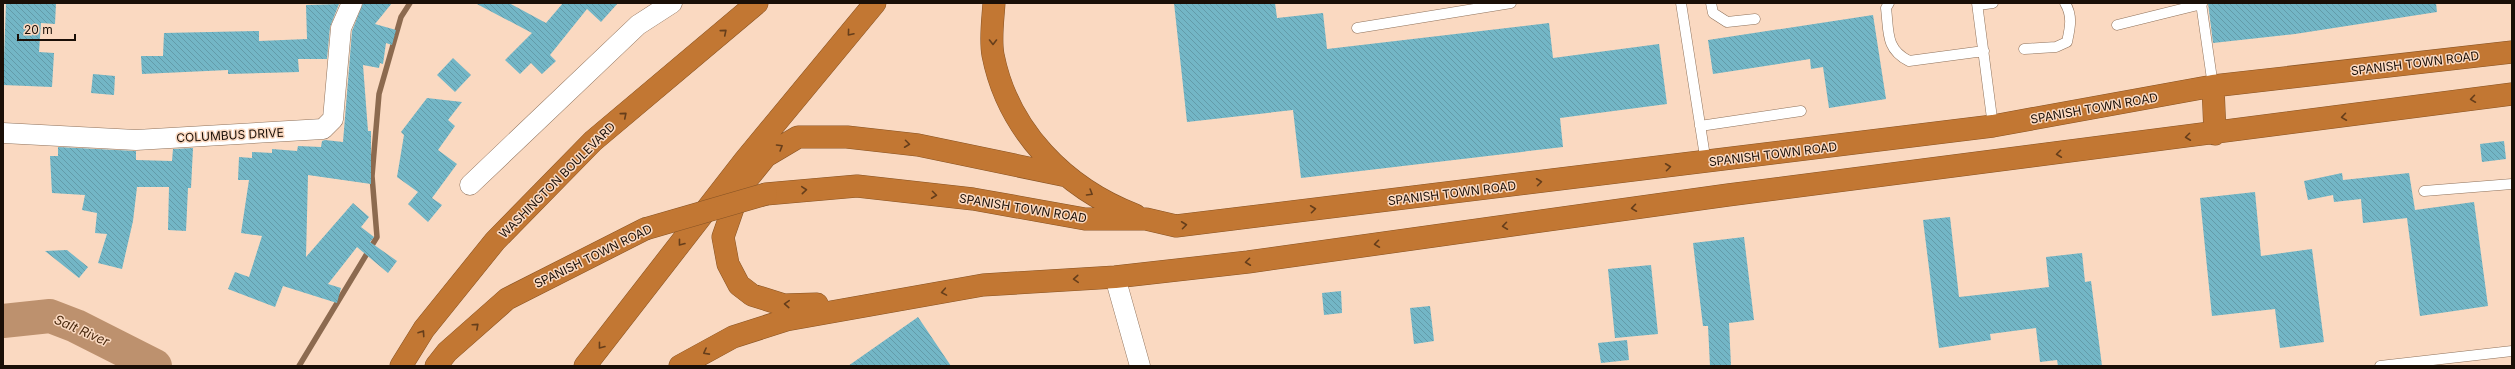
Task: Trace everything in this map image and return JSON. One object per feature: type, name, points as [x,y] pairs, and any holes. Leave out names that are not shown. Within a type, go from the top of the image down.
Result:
[{"type":"highway","name":"WASHINGTON BOULEVARD","points":[[401,366],[424,330],[495,241],[593,141],[758,3]]},
{"type":"highway","points":[[585,366],[745,160],[875,3]]},
{"type":"highway","points":[[994,3],[993,54],[1007,98],[1023,129],[1038,148],[1076,185],[1112,206],[1146,219]]},
{"type":"highway","name":"SPANISH TOWN ROAD","points":[[436,366],[447,352],[507,299],[645,229],[766,194],[857,186],[973,199],[1085,219],[1146,219],[1176,226],[1993,126],[2213,86],[2512,52]]},
{"type":"highway","points":[[2213,86],[2215,134]]},
{"type":"highway","points":[[680,366],[733,337],[786,320],[983,285],[1115,277],[1248,262],[1728,195],[2215,134],[2512,94]]},
{"type":"highway","points":[[882,303],[784,305],[752,295],[739,285],[728,264],[723,237],[740,188],[766,156],[798,137],[847,137],[918,145],[1067,176]]},
{"type":"highway","points":[[1716,161],[1728,195]]},
{"type":"street","name":"COLUMBUS DRIVE","points":[[3,133],[136,140],[323,129],[333,119],[341,28],[352,3]]},
{"type":"street","points":[[470,185],[638,25],[672,3]]},
{"type":"street","points":[[1115,277],[1140,366]]},
{"type":"lane","points":[[1357,28],[1511,3]]},
{"type":"lane","points":[[1681,3],[1700,126],[1716,161]]},
{"type":"lane","points":[[1711,3],[1713,13],[1727,22],[1755,19]]},
{"type":"lane","points":[[1889,3],[1886,8],[1891,47],[1898,56],[1909,61],[1984,51]]},
{"type":"lane","points":[[1993,3],[1977,4],[1993,126]]},
{"type":"lane","points":[[2024,49],[2056,47],[2066,42],[2071,25],[2069,10],[2065,3]]},
{"type":"lane","points":[[2117,25],[2202,4],[2213,86]]},
{"type":"lane","points":[[1700,126],[1801,110]]},
{"type":"lane","points":[[2424,191],[2512,184]]},
{"type":"lane","points":[[2380,366],[2512,351]]},
{"type":"building","points":[[6,3],[56,3],[55,24],[41,23],[39,52],[54,53],[52,87],[3,85]]},
{"type":"building","points":[[363,3],[392,3],[375,24],[396,30],[392,45],[386,43],[383,64],[380,63],[379,68],[363,65],[368,131],[371,131],[371,184],[308,175],[306,257],[353,203],[369,217],[361,227],[374,237],[370,242],[397,261],[388,273],[357,247],[328,284],[341,288],[337,303],[283,286],[275,307],[228,289],[235,272],[249,277],[262,236],[241,233],[249,180],[238,180],[239,157],[252,158],[252,152],[272,153],[272,149],[297,151],[298,146],[321,147],[322,141],[325,140],[343,142],[352,31]]},
{"type":"building","points":[[475,3],[509,3],[546,23],[563,3],[618,3],[601,22],[587,9],[550,55],[556,61],[542,74],[531,63],[520,74],[505,60],[532,33]]},
{"type":"building","points":[[1174,3],[1275,3],[1277,18],[1323,13],[1327,49],[1549,23],[1553,58],[1659,44],[1667,104],[1560,118],[1563,147],[1301,178],[1293,110],[1187,122]]},
{"type":"building","points":[[2208,3],[2436,3],[2437,12],[2295,34],[2213,43]]},
{"type":"building","points":[[339,4],[330,27],[327,59],[298,59],[299,72],[228,74],[228,70],[142,74],[141,56],[163,56],[164,33],[259,31],[259,41],[307,39],[306,5]]},
{"type":"building","points":[[1873,15],[1886,99],[1829,108],[1823,67],[1811,69],[1810,59],[1713,74],[1708,40]]},
{"type":"building","points":[[453,58],[471,75],[455,92],[437,75]]},
{"type":"building","points":[[93,74],[115,76],[114,95],[91,93]]},
{"type":"building","points":[[427,98],[462,102],[448,120],[455,126],[438,150],[457,164],[432,198],[442,205],[428,222],[408,204],[418,192],[397,177],[404,135],[401,132]]},
{"type":"building","points":[[2504,141],[2506,159],[2482,162],[2480,144]]},
{"type":"building","points":[[58,147],[136,151],[136,160],[172,161],[173,149],[193,148],[191,188],[188,188],[186,231],[168,230],[169,187],[137,187],[133,221],[122,269],[98,263],[107,234],[95,233],[97,213],[82,210],[85,195],[52,193],[50,156],[58,156]]},
{"type":"building","points":[[2342,173],[2343,180],[2409,173],[2415,210],[2474,202],[2488,306],[2420,316],[2407,218],[2363,223],[2361,199],[2334,202],[2333,195],[2308,200],[2304,181]]},
{"type":"building","points":[[2255,192],[2261,256],[2312,249],[2324,342],[2280,348],[2275,309],[2212,316],[2200,198]]},
{"type":"building","points":[[1950,217],[1959,297],[2049,287],[2046,257],[2082,253],[2085,282],[2091,281],[2102,366],[2058,366],[2057,360],[2040,362],[2036,328],[1990,334],[1991,340],[1939,348],[1923,220]]},
{"type":"building","points":[[1744,237],[1754,320],[1729,323],[1731,366],[1710,366],[1708,326],[1703,326],[1693,243]]},
{"type":"building","points":[[67,250],[88,267],[79,278],[45,251]]},
{"type":"building","points":[[1651,265],[1658,334],[1615,338],[1608,269]]},
{"type":"building","points":[[1341,291],[1342,313],[1324,315],[1322,293]]},
{"type":"building","points":[[1430,306],[1434,341],[1414,344],[1410,308]]},
{"type":"building","points":[[918,317],[951,366],[848,366]]},
{"type":"building","points":[[1627,340],[1629,360],[1601,363],[1598,343]]},
{"type":"waterway","points":[[299,366],[377,237],[372,176],[379,94],[401,17],[410,3]]},
{"type":"waterway","name":"Salt River","points":[[3,321],[50,316],[76,326],[155,366]]}]
